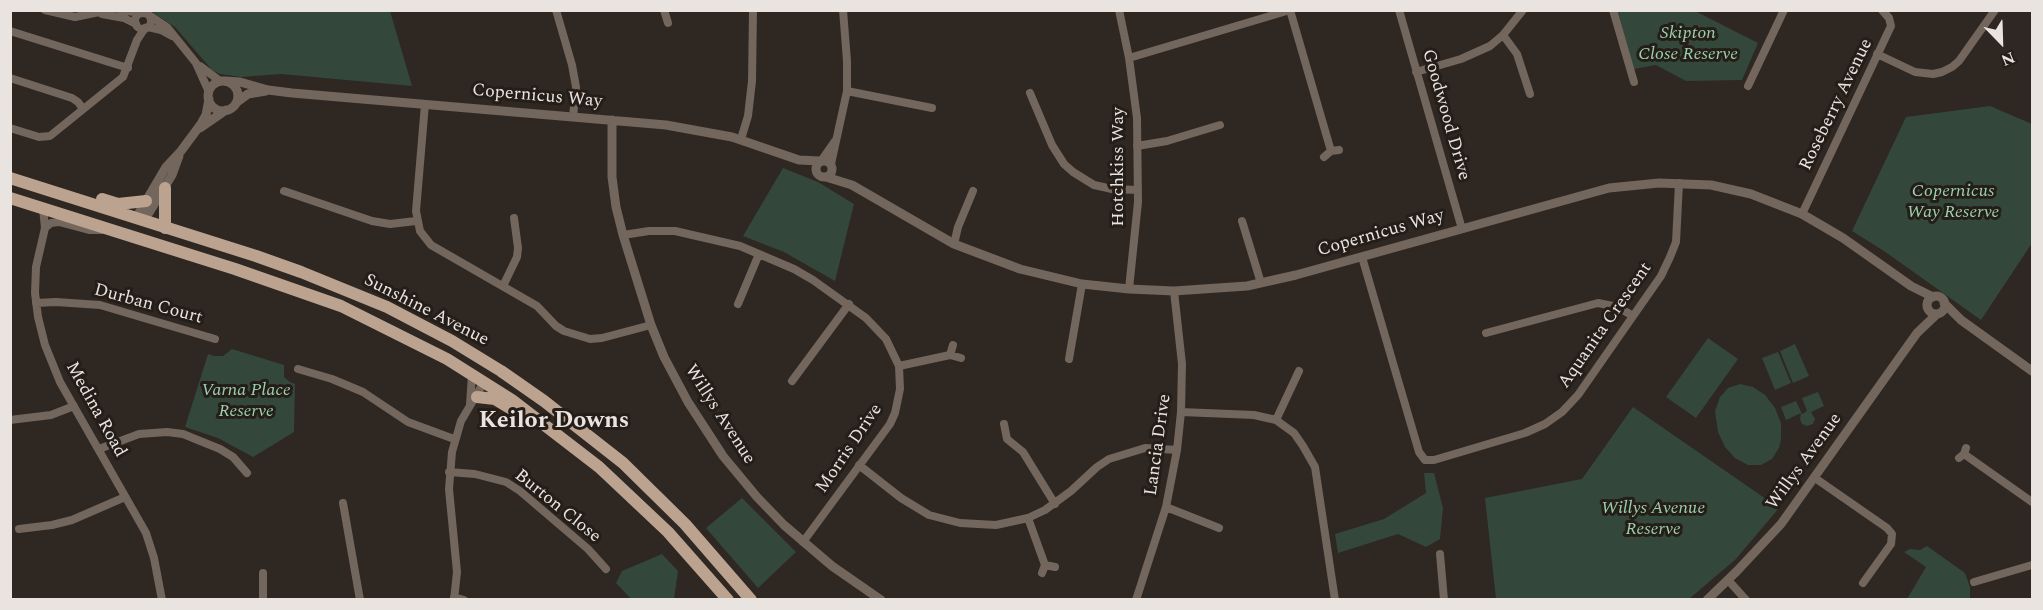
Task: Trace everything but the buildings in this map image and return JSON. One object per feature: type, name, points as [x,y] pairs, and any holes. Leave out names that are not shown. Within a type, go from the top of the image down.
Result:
[{"type":"main road","name":"Sunshine Avenue","points":[[10,178],[256,256],[362,296],[477,356],[522,385],[623,463],[692,531],[751,600]]},
{"type":"main road","points":[[30,184],[77,191],[118,204],[146,201]]},
{"type":"main road","points":[[165,188],[163,202],[165,228]]},
{"type":"main road","name":"Sunshine Avenue","points":[[10,198],[111,229],[341,306],[426,348],[484,382],[556,432],[599,467],[689,554],[728,600]]},
{"type":"main road","points":[[132,236],[140,220]]},
{"type":"main road","points":[[362,296],[362,305],[366,311],[394,325],[426,348]]},
{"type":"main road","points":[[423,326],[443,343],[480,365],[484,371],[484,382]]},
{"type":"main road","points":[[473,401],[495,399],[556,432]]},
{"type":"street","points":[[45,10],[67,17],[83,17],[110,10]]},
{"type":"street","points":[[120,10],[145,14],[165,24],[203,75],[213,107],[226,110]]},
{"type":"street","points":[[556,10],[576,87],[573,117]]},
{"type":"street","points":[[664,10],[668,23]]},
{"type":"street","points":[[741,139],[752,81],[753,10]]},
{"type":"street","points":[[837,137],[815,168],[821,175],[832,171],[831,165],[847,91],[843,10]]},
{"type":"street","name":"Hotchkiss Way","points":[[1119,10],[1129,58],[1137,118],[1138,190],[1129,289]]},
{"type":"street","points":[[1129,58],[1290,10],[1331,153]]},
{"type":"street","name":"Goodwood Drive","points":[[1399,10],[1462,229]]},
{"type":"street","points":[[1416,72],[1477,53],[1503,35],[1523,10]]},
{"type":"street","points":[[1613,10],[1634,82]]},
{"type":"street","points":[[1748,86],[1784,10]]},
{"type":"street","name":"Roseberry Avenue","points":[[1802,214],[1891,26],[1890,18],[1882,10]]},
{"type":"street","points":[[1877,54],[1915,72],[1933,74],[1942,72],[1959,61],[1995,10]]},
{"type":"street","points":[[97,14],[119,16],[139,28],[162,30],[178,40]]},
{"type":"street","points":[[137,40],[136,17],[145,14]]},
{"type":"street","points":[[10,128],[47,138],[83,110],[123,76],[137,40],[151,20],[145,14]]},
{"type":"street","points":[[10,31],[128,68]]},
{"type":"street","points":[[1503,35],[1517,54],[1530,94]]},
{"type":"street","points":[[196,63],[223,81],[232,84],[238,95],[237,102],[196,131]]},
{"type":"street","points":[[10,78],[72,98],[83,110]]},
{"type":"street","points":[[140,220],[146,201],[166,167],[181,151],[206,114],[214,84],[223,81]]},
{"type":"street","name":"Copernicus Way","points":[[223,81],[240,82],[268,90],[612,120],[689,129],[741,139],[799,159],[820,161]]},
{"type":"street","name":"Copernicus Way","points":[[237,102],[248,94],[268,90]]},
{"type":"street","points":[[847,91],[932,108]]},
{"type":"street","points":[[1030,93],[1052,145],[1064,164],[1094,185],[1112,189],[1138,190]]},
{"type":"street","points":[[425,104],[416,221],[420,231],[431,245],[537,306],[556,326],[574,335],[590,339],[602,338],[651,325]]},
{"type":"street","name":"Willys Avenue","points":[[612,120],[613,187],[623,235],[651,325],[675,379],[711,439],[757,497],[803,542],[832,566],[881,600]]},
{"type":"street","points":[[1137,146],[1167,141],[1220,125]]},
{"type":"street","points":[[140,220],[165,188],[181,151]]},
{"type":"street","name":"Copernicus Way","points":[[799,159],[821,175],[852,185],[954,244],[1020,269],[1082,284],[1174,291],[1231,288],[1261,283],[1609,188],[1637,184],[1711,185],[1751,194],[1802,214],[1827,227],[1911,286],[1929,303]]},
{"type":"street","points":[[820,161],[828,161],[831,165]]},
{"type":"street","name":"Copernicus Way","points":[[831,165],[852,185]]},
{"type":"street","name":"Aquanita Crescent","points":[[1362,257],[1419,452],[1426,460],[1434,460],[1513,437],[1545,424],[1562,412],[1578,395],[1661,276],[1676,242],[1678,183]]},
{"type":"street","points":[[284,191],[372,221],[390,224],[416,221]]},
{"type":"street","points":[[954,244],[958,227],[973,191]]},
{"type":"street","name":"Medina Road","points":[[43,208],[45,228],[36,267],[36,303],[41,332],[50,360],[150,546],[162,600]]},
{"type":"street","points":[[503,286],[517,257],[514,218]]},
{"type":"street","points":[[1242,221],[1261,283]]},
{"type":"street","points":[[45,228],[51,223],[59,222],[89,230],[111,229]]},
{"type":"street","name":"Morris Drive","points":[[623,235],[658,230],[684,232],[740,246],[813,280],[849,304],[877,328],[886,339],[899,366],[900,389],[895,413],[890,424],[803,542]]},
{"type":"street","points":[[738,304],[759,254]]},
{"type":"street","points":[[1069,359],[1082,284]]},
{"type":"street","name":"Lancia Drive","points":[[1136,600],[1166,507],[1177,450],[1182,364],[1174,291]]},
{"type":"street","points":[[1961,320],[1932,313],[1929,303],[1938,297],[1961,320],[2032,370]]},
{"type":"street","name":"Durban Court","points":[[36,303],[100,305],[215,339]]},
{"type":"street","points":[[1486,333],[1598,303],[1618,307],[1633,316]]},
{"type":"street","name":"Willys Avenue","points":[[1917,333],[1929,303]]},
{"type":"street","points":[[1939,313],[1943,310],[1944,303]]},
{"type":"street","points":[[792,381],[849,304]]},
{"type":"street","name":"Willys Avenue","points":[[1707,600],[1774,531],[1815,478],[1917,333],[1939,313]]},
{"type":"street","points":[[950,355],[953,345]]},
{"type":"street","points":[[899,366],[950,355],[962,358]]},
{"type":"street","points":[[298,369],[332,379],[363,392],[408,422],[454,439]]},
{"type":"street","points":[[1276,420],[1299,371]]},
{"type":"street","points":[[472,375],[473,401]]},
{"type":"street","points":[[464,600],[454,598],[457,572],[449,472],[454,439],[484,382]]},
{"type":"street","points":[[10,420],[51,415],[75,406]]},
{"type":"street","points":[[1181,412],[1254,415],[1276,420],[1294,433],[1315,467],[1335,600]]},
{"type":"street","points":[[1004,424],[1004,440],[1023,452],[1055,504]]},
{"type":"street","points":[[99,449],[139,434],[167,432],[183,434],[220,449],[233,457],[248,473]]},
{"type":"street","points":[[860,465],[901,498],[929,515],[943,520],[969,524],[996,525],[1028,518],[1055,504],[1109,459],[1145,448],[1177,450]]},
{"type":"street","points":[[1963,454],[2032,502]]},
{"type":"street","name":"Burton Close","points":[[449,472],[475,474],[506,482],[520,491],[588,549],[606,569]]},
{"type":"street","points":[[1815,478],[1887,528],[1892,534],[1891,544],[1863,583]]},
{"type":"street","points":[[19,529],[72,520],[125,497]]},
{"type":"street","points":[[343,503],[360,600]]},
{"type":"street","points":[[1166,507],[1219,528]]},
{"type":"street","points":[[1028,518],[1043,569],[1055,567]]},
{"type":"street","points":[[1440,554],[1444,600]]},
{"type":"street","points":[[1974,582],[2032,565]]},
{"type":"street","points":[[263,573],[263,600]]},
{"type":"street","points":[[1728,580],[1746,600]]},
{"type":"green space","points":[[151,11],[390,11],[412,86],[281,74],[241,77],[220,74],[212,70],[175,27]]},
{"type":"green space","name":"Skipton Close Reserve","points":[[1616,11],[1695,11],[1758,43],[1742,80],[1686,81],[1656,65],[1634,69]]},
{"type":"green space","name":"Copernicus Way Reserve","points":[[1990,106],[2032,124],[2032,243],[1981,320],[1852,231],[1906,117]]},
{"type":"green space","points":[[783,168],[818,182],[854,204],[835,281],[784,252],[743,236]]},
{"type":"green space","points":[[1708,338],[1738,359],[1696,418],[1666,397]]},
{"type":"green space","points":[[1795,344],[1809,376],[1793,383],[1780,351]]},
{"type":"green space","name":"Varna Place Reserve","points":[[232,349],[284,365],[284,377],[295,384],[294,432],[253,457],[218,438],[185,427],[208,354],[223,356]]},
{"type":"green space","points":[[1778,352],[1791,383],[1775,390],[1762,358]]},
{"type":"green space","points":[[1740,384],[1753,387],[1765,395],[1775,408],[1781,423],[1779,448],[1772,459],[1761,465],[1748,465],[1735,458],[1725,447],[1718,432],[1715,411],[1720,397],[1728,388]]},
{"type":"green space","points":[[1818,392],[1824,406],[1811,412],[1815,419],[1813,424],[1807,426],[1802,424],[1801,413],[1786,420],[1781,407],[1796,401],[1802,414],[1807,411],[1802,398]]},
{"type":"green space","name":"Willys Avenue Reserve","points":[[1633,407],[1779,508],[1736,559],[1689,599],[1496,599],[1485,498],[1582,479]]},
{"type":"green space","points":[[1424,473],[1434,473],[1443,508],[1440,539],[1426,547],[1398,534],[1338,553],[1335,534],[1384,519],[1426,493]]},
{"type":"green space","points":[[742,498],[796,552],[758,588],[706,528]]},
{"type":"green space","points":[[1927,546],[1965,573],[1970,587],[1970,599],[1907,599],[1926,567],[1904,552],[1910,549],[1920,550]]},
{"type":"green space","points":[[662,554],[678,571],[674,599],[631,599],[616,583],[622,571]]},
{"type":"district","name":"Keilor Downs","points":[[554,422]]}]
